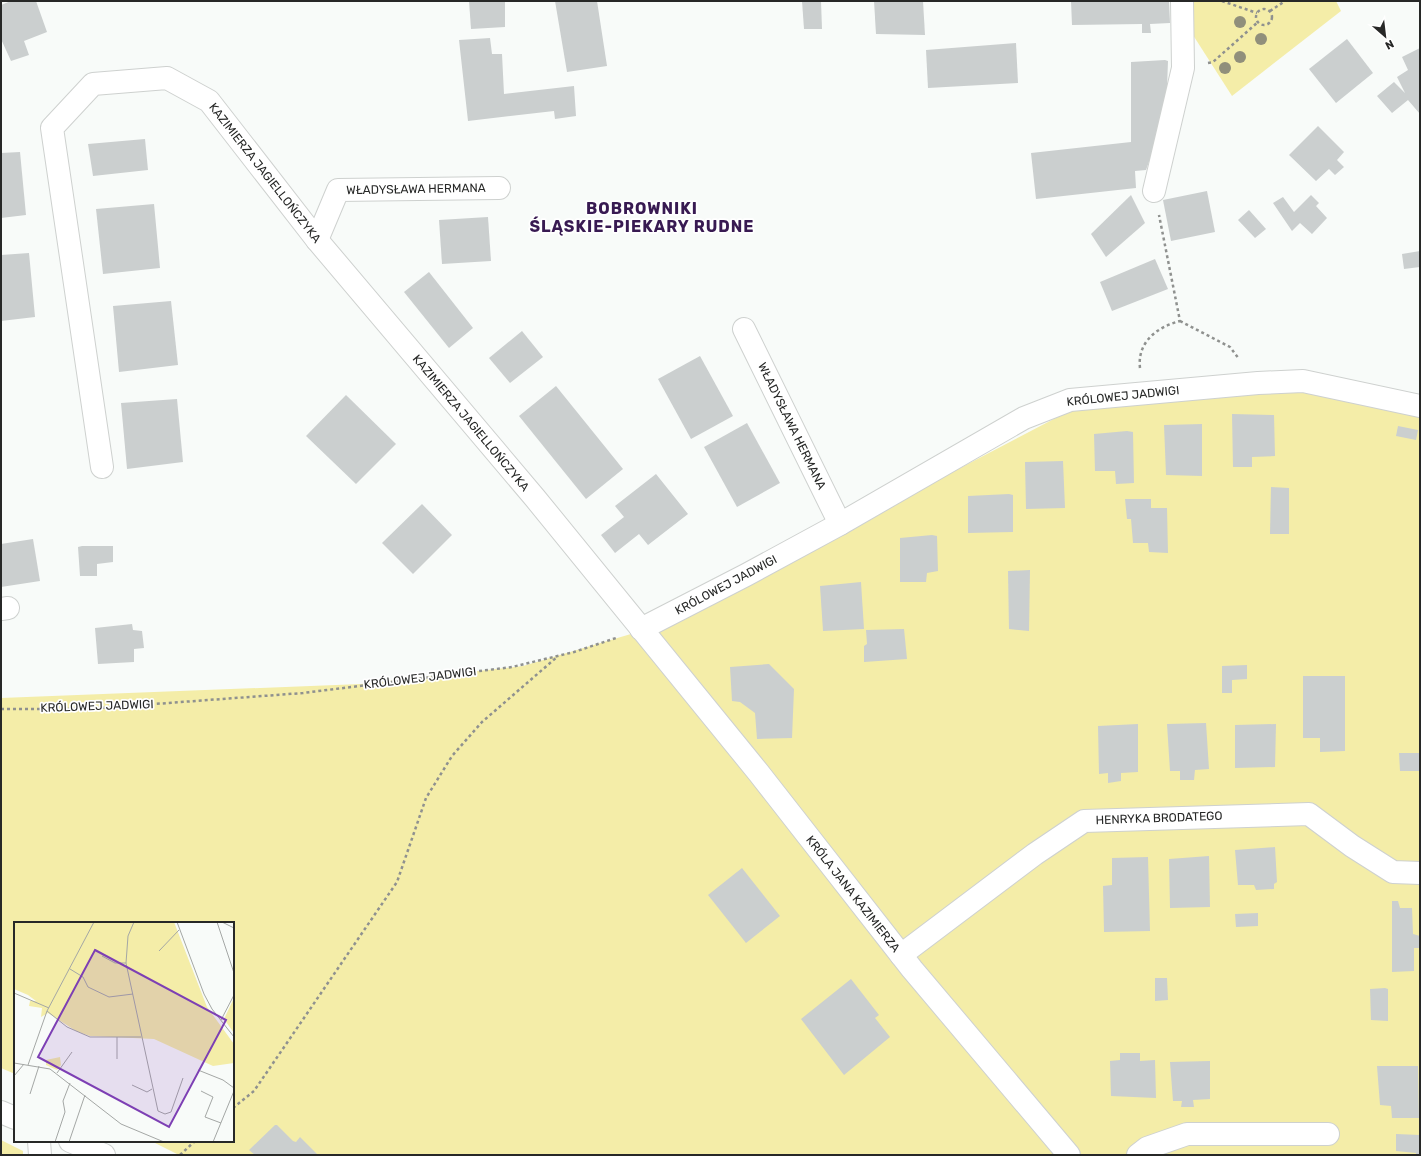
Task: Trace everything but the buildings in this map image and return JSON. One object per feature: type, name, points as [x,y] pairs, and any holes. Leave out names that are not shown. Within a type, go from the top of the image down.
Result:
[{"type":"street","points":[[1154,191],[1182,64],[1182,1]]},
{"type":"street","name":"KAZIMIERZA JAGIELLOŃCZYKA","points":[[102,467],[52,128],[93,84],[167,78],[209,101],[317,240],[535,498],[641,629]]},
{"type":"street","name":"WŁADYSŁAWA HERMANA","points":[[317,240],[338,190],[499,188]]},
{"type":"street","name":"WŁADYSŁAWA HERMANA","points":[[744,329],[840,524]]},
{"type":"street","name":"KRÓLOWEJ JADWIGI","points":[[641,629],[746,575],[840,524],[1024,418],[1070,400],[1258,383],[1303,381],[1420,406]]},
{"type":"street","name":"KRÓLA JANA KAZIMIERZA","points":[[641,629],[758,772],[901,955],[1069,1155]]},
{"type":"street","name":"HENRYKA BRODATEGO","points":[[901,955],[1035,854],[1084,821],[1309,814],[1352,846],[1394,872],[1420,873]]},
{"type":"street","points":[[1,1112],[14,1118]]},
{"type":"street","points":[[1138,1155],[1147,1148],[1187,1134],[1328,1134]]},
{"type":"street","points":[[39,1142],[40,1155]]},
{"type":"street","points":[[72,1142],[104,1155]]},
{"type":"path","points":[[1222,1],[1257,13]]},
{"type":"path","points":[[1270,11],[1285,1]]},
{"type":"path","points":[[1257,13],[1265,8],[1270,11],[1273,17],[1270,22],[1264,25],[1258,22]]},
{"type":"path","points":[[1257,13],[1258,22]]},
{"type":"path","points":[[1182,64],[1213,62],[1258,22]]},
{"type":"path","points":[[1154,191],[1180,321]]},
{"type":"path","points":[[1142,393],[1138,357],[1143,345],[1165,325],[1180,321],[1230,347],[1258,383]]},
{"type":"path","name":"KRÓLOWEJ JADWIGI","points":[[1,709],[87,709],[303,694],[512,667],[559,656],[641,629]]},
{"type":"path","points":[[234,1107],[254,1091],[397,882],[426,798],[452,756],[482,722],[559,656]]},
{"type":"path","points":[[180,1155],[194,1142]]},
{"type":"shaded area","points":[[1194,1],[1336,1],[1341,11],[1232,96],[1191,32]]},
{"type":"shaded area","points":[[1216,385],[1420,400],[1420,1155],[179,1155],[153,1142],[234,1142],[234,922],[14,922],[14,1074],[1,1068],[1,698],[361,684],[523,666],[641,631],[815,544],[1071,410]]},
{"type":"shaded area","points":[[1,1140],[23,1151],[23,1155],[1,1155]]},
{"type":"district","name":"BOBROWNIKI ŚLĄSKIE-PIEKARY RUDNE","points":[[642,217]]}]
